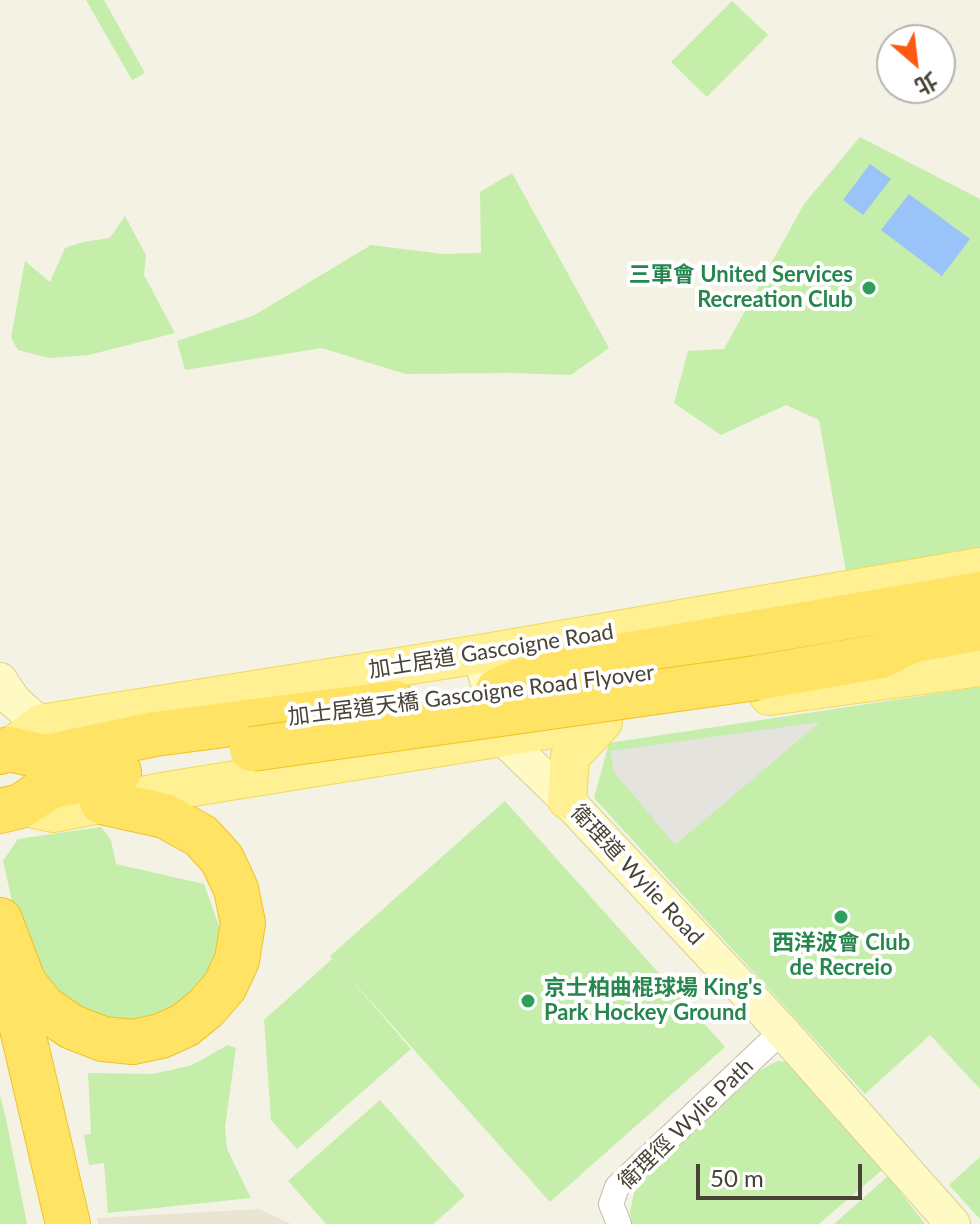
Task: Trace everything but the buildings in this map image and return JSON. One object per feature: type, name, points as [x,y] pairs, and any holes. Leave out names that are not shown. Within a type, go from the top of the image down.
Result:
[{"type":"highway","points":[[489,672],[550,668],[980,594]]},
{"type":"highway","name":"加士居道天橋 Gascoigne Road Flyover","points":[[11,808],[49,787],[159,763],[489,672],[550,690],[805,648],[980,615]]},
{"type":"highway","name":"加士居道天橋 Gascoigne Road Flyover","points":[[16,742],[45,757],[155,734],[250,736],[756,678],[881,656],[911,641],[980,628]]},
{"type":"highway","points":[[881,656],[914,661],[980,649]]},
{"type":"highway","points":[[0,920],[24,983],[43,1007],[65,1023],[88,1034],[119,1042],[161,1036],[185,1025],[216,997],[237,960],[243,923],[236,889],[222,859],[201,836],[165,816],[102,802]]},
{"type":"highway","points":[[0,929],[68,1224]]},
{"type":"highway","points":[[0,1040],[19,1116],[40,1224]]},
{"type":"main road","name":"加士居道 Gascoigne Road","points":[[16,742],[489,672],[980,567]]},
{"type":"main road","points":[[11,808],[53,813],[102,802],[502,737],[980,667]]},
{"type":"main road","points":[[567,800],[570,757],[603,722]]},
{"type":"street","points":[[489,672],[502,737]]},
{"type":"street","points":[[0,680],[14,701],[16,742]]},
{"type":"street","name":"衛理道 Wylie Road","points":[[502,737],[567,800],[782,1031],[953,1224]]},
{"type":"street","name":"衛理徑 Wylie Path","points":[[619,1224],[611,1204],[617,1187],[782,1031]]},
{"type":"shaded area","points":[[820,722],[675,845],[614,772],[610,751]]},
{"type":"shaded area","points":[[259,1209],[291,1224],[98,1224],[97,1218]]},
{"type":"green space","points":[[86,0],[104,0],[145,73],[132,80]]},
{"type":"green space","points":[[732,1],[768,35],[707,97],[671,62]]},
{"type":"green space","name":"三軍會 United Services Recreation Club","points":[[860,137],[980,199],[980,552],[846,572],[819,420],[786,405],[721,435],[674,403],[688,351],[724,349],[804,204]]},
{"type":"green space","points":[[512,173],[609,348],[571,375],[405,374],[322,348],[185,370],[177,341],[253,316],[371,245],[442,254],[481,253],[480,192]]},
{"type":"green space","points":[[125,216],[146,255],[144,275],[175,333],[89,355],[49,358],[18,350],[11,338],[25,261],[50,282],[65,248],[110,238]]},
{"type":"green space","name":"西洋波會 Club de Recreio","points":[[980,687],[980,1089],[930,1035],[865,1094],[594,798],[609,743]]},
{"type":"green space","name":"京士柏曲棍球場 King's Park Hockey Ground","points":[[505,801],[725,1047],[550,1202],[341,968],[411,1049],[297,1149],[271,1120],[264,1020],[332,959],[330,956]]},
{"type":"green space","points":[[101,827],[111,840],[116,864],[204,884],[219,926],[222,959],[160,1027],[66,1017],[18,928],[3,861],[18,839]]},
{"type":"green space","points":[[228,1045],[236,1048],[225,1127],[227,1149],[251,1198],[108,1213],[104,1163],[89,1165],[84,1135],[91,1134],[88,1073],[153,1074],[192,1065]]},
{"type":"green space","points":[[777,1061],[788,1062],[882,1170],[819,1224],[632,1224],[630,1212],[634,1193],[645,1178],[759,1071]]},
{"type":"green space","points":[[0,1095],[6,1119],[27,1224],[0,1224]]},
{"type":"green space","points":[[380,1100],[465,1196],[433,1224],[326,1224],[288,1181]]},
{"type":"green space","points":[[980,1157],[980,1219],[949,1185]]},
{"type":"green space","points":[[888,1176],[925,1224],[834,1224]]},
{"type":"water","points":[[870,164],[891,179],[863,215],[843,200]]},
{"type":"water","points":[[909,194],[970,239],[942,276],[881,230]]},
{"type":"place","name":"三軍會 United Services Recreation Club","points":[[869,288]]},
{"type":"place","name":"西洋波會 Club de Recreio","points":[[841,917]]},
{"type":"place","name":"京士柏曲棍球場 King's Park Hockey Ground","points":[[528,1001]]}]
